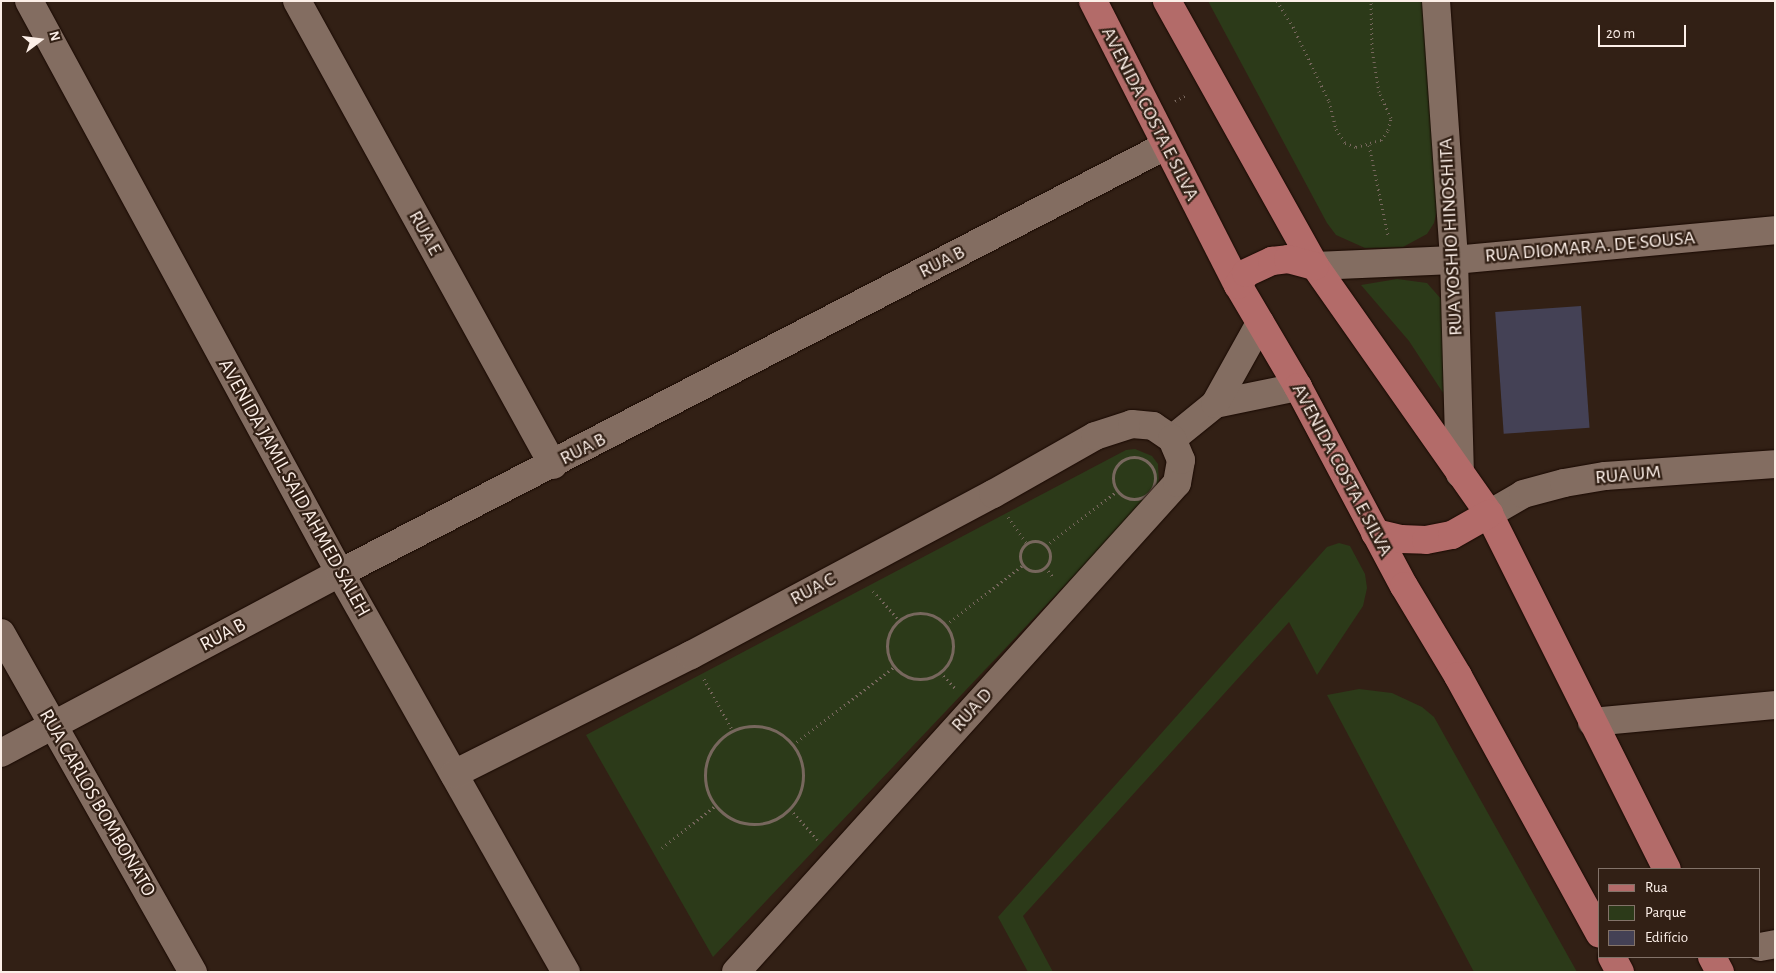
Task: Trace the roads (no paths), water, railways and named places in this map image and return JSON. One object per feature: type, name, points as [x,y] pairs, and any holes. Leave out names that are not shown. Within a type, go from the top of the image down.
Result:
[{"type":"main road","name":"AVENIDA COSTA E SILVA","points":[[1093,1],[1152,114],[1165,146],[1238,285],[1298,387],[1375,533],[1458,676],[1598,930]]},
{"type":"main road","points":[[1167,1],[1314,266],[1489,514],[1666,868]]},
{"type":"main road","points":[[1238,285],[1246,273],[1272,261],[1288,260],[1314,266]]},
{"type":"main road","points":[[1375,533],[1401,539],[1426,540],[1452,535],[1489,514]]},
{"type":"main road","points":[[1613,958],[1620,972]]},
{"type":"main road","points":[[1713,958],[1720,972]]},
{"type":"street","name":"AVENIDA JAMIL SAID AHMED SALEH","points":[[29,1],[340,574],[566,972]]},
{"type":"street","name":"RUA E","points":[[297,1],[553,465]]},
{"type":"street","name":"RUA YOSHIO HINOSHITA","points":[[1436,1],[1454,260],[1460,474]]},
{"type":"street","name":"RUA B","points":[[1,753],[340,574],[1165,146]]},
{"type":"street","name":"RUA DIOMAR A. DE SOUSA","points":[[1314,266],[1454,260],[1775,230]]},
{"type":"street","points":[[1172,439],[1215,404],[1260,323]]},
{"type":"street","points":[[1215,404],[1298,387]]},
{"type":"street","name":"RUA C","points":[[454,774],[691,655],[1095,436],[1132,424],[1153,426],[1172,439]]},
{"type":"street","name":"RUA D","points":[[736,972],[1177,484],[1182,460],[1172,439]]},
{"type":"street","name":"RUA UM","points":[[1489,514],[1523,494],[1564,483],[1606,476],[1775,464]]},
{"type":"street","name":"RUA CARLOS BOMBONATO","points":[[1,633],[193,972]]},
{"type":"street","points":[[1592,722],[1775,705]]},
{"type":"street","points":[[1761,947],[1775,944]]}]
